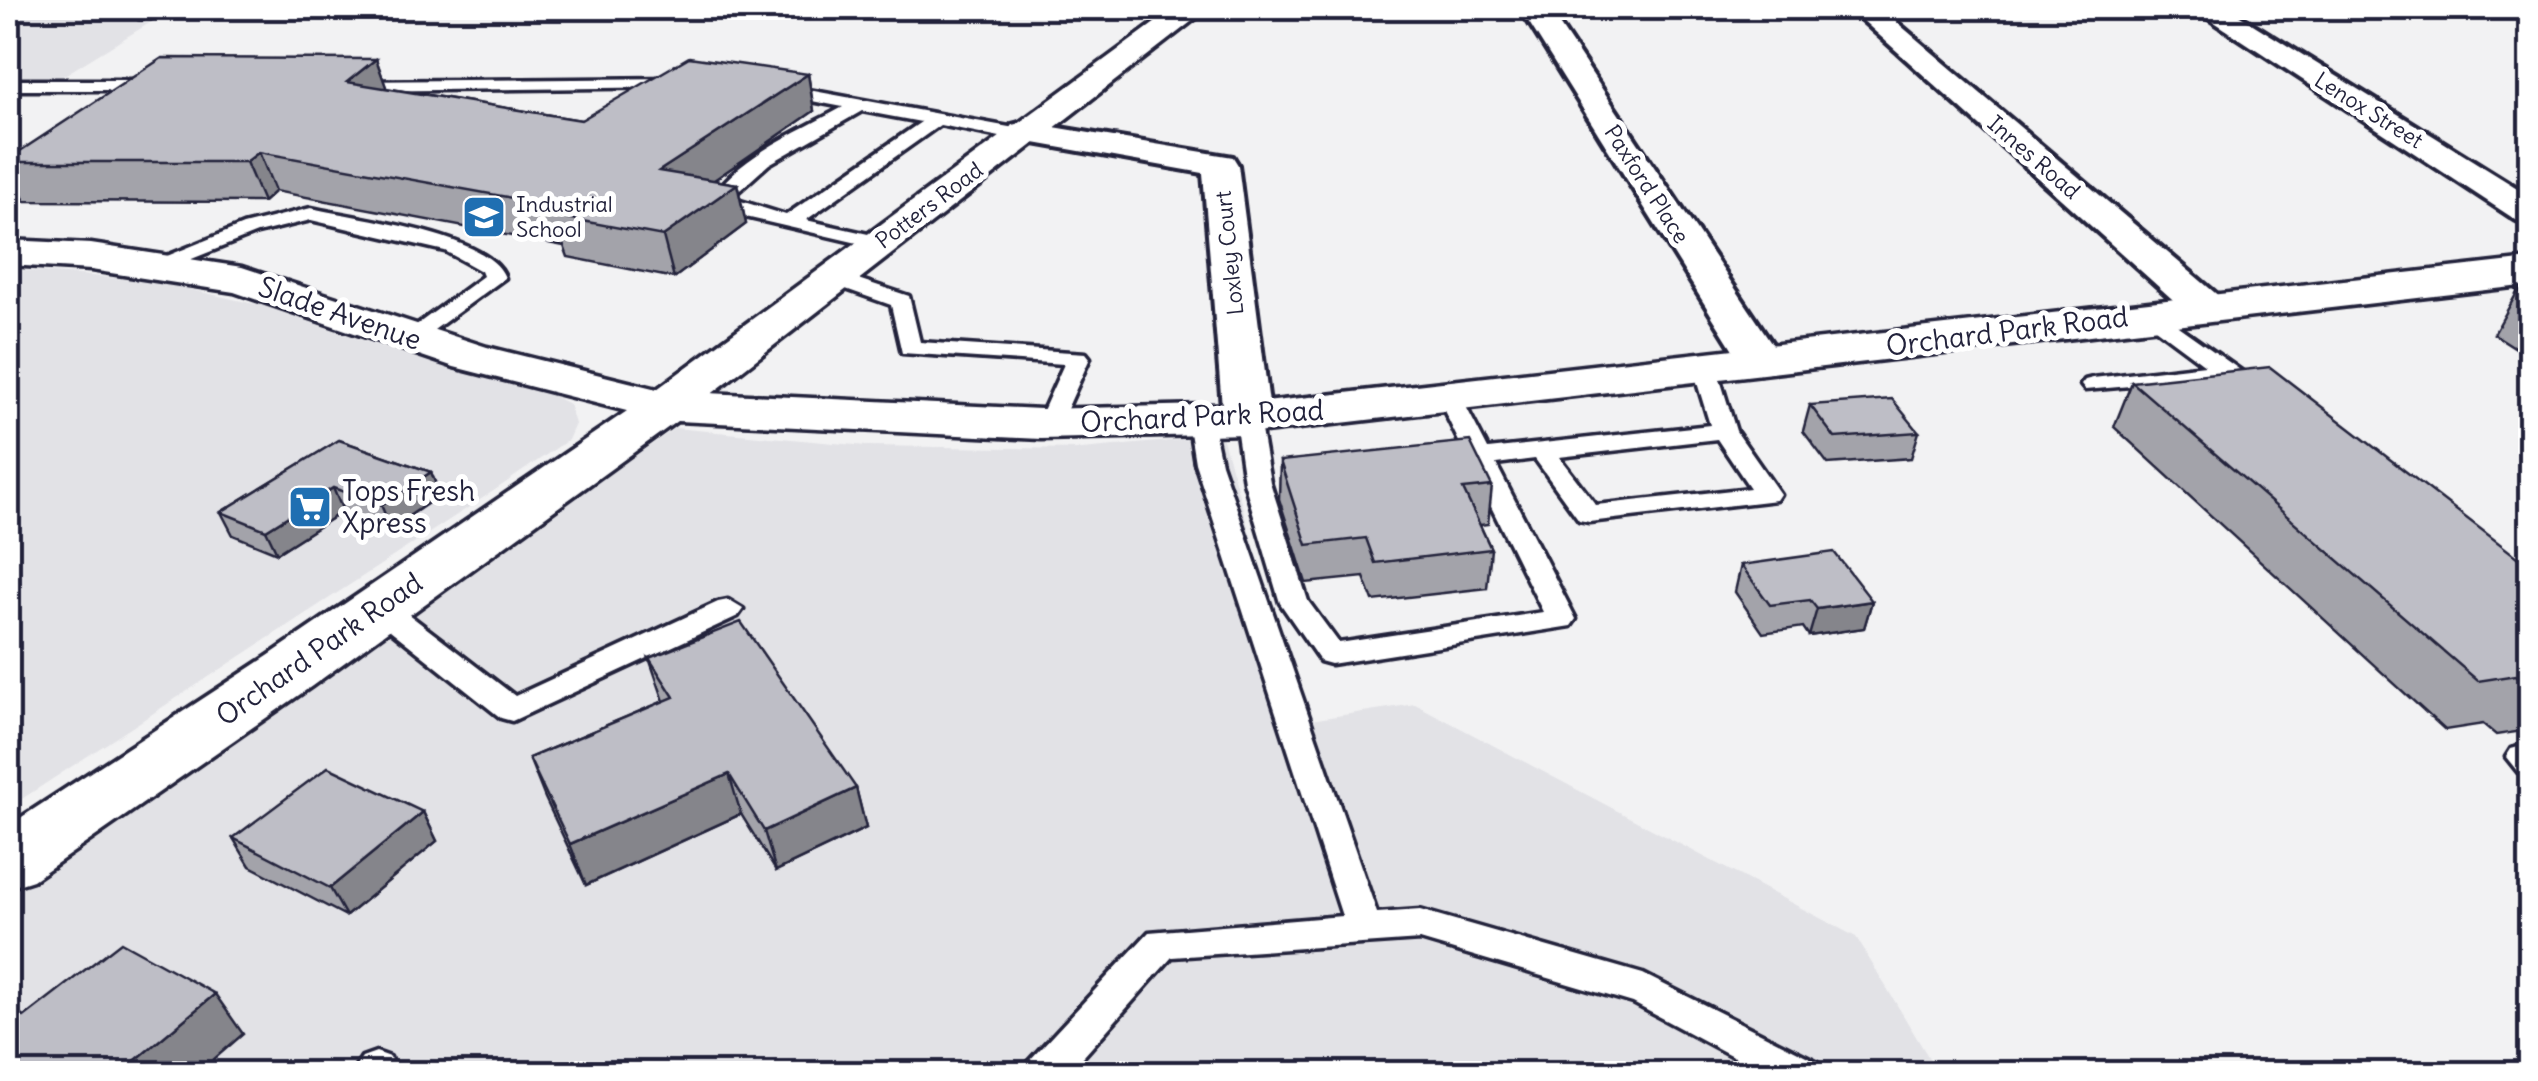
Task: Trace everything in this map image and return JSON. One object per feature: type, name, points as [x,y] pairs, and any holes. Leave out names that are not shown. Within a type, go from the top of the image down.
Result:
[{"type":"main road","name":"Potters Road","points":[[666,406],[1194,8]]},
{"type":"main road","name":"Slade Avenue","points":[[8,253],[156,265],[242,280],[412,339],[666,406]]},
{"type":"main road","name":"Orchard Park Road","points":[[8,861],[666,406],[766,414],[1049,424],[1247,419],[2530,272]]},
{"type":"street","name":"Paxford Place","points":[[1534,8],[1761,360]]},
{"type":"street","name":"Innes Road","points":[[1862,8],[2206,307]]},
{"type":"street","name":"Lenox Street","points":[[2207,8],[2530,212]]},
{"type":"street","name":"Loxley Court","points":[[1022,134],[1220,165],[1247,419]]},
{"type":"lane","points":[[337,86],[699,83]]},
{"type":"lane","points":[[8,84],[186,85]]},
{"type":"lane","points":[[107,106],[124,95],[111,84]]},
{"type":"lane","points":[[750,84],[1022,134]]},
{"type":"lane","points":[[860,104],[750,171],[726,188],[720,199],[731,208],[879,242]]},
{"type":"lane","points":[[789,222],[936,120]]},
{"type":"lane","points":[[156,265],[250,228],[311,214],[452,246],[491,268],[494,278],[481,290],[412,339]]},
{"type":"lane","points":[[834,278],[901,301],[910,348],[1078,358],[1049,424]]},
{"type":"lane","points":[[2151,314],[2286,416]]},
{"type":"lane","points":[[1542,451],[1589,514],[1767,494],[1724,431],[1704,366]]},
{"type":"lane","points":[[2092,385],[2226,370]]},
{"type":"lane","points":[[1247,419],[1266,481],[1294,603],[1331,654],[1561,619],[1449,396]]},
{"type":"lane","points":[[1200,420],[1208,462],[1364,929]]},
{"type":"lane","points":[[1445,462],[1724,431]]},
{"type":"lane","points":[[380,607],[512,710],[728,609]]},
{"type":"lane","points":[[2530,756],[2522,757],[2530,764]]},
{"type":"lane","points":[[1042,1074],[1162,943],[1420,925],[1643,990],[1804,1074]]},
{"type":"shaded area","points":[[8,8],[174,8],[61,77],[8,77]]},
{"type":"shaded area","points":[[8,269],[152,281],[264,306],[397,352],[548,393],[569,404],[575,424],[568,440],[492,492],[8,808]]},
{"type":"shaded area","points":[[675,428],[866,446],[1082,449],[1222,436],[1304,721],[1415,704],[1856,937],[1938,1073],[8,1073],[8,895]]},
{"type":"building","points":[[689,57],[808,74],[659,171],[737,184],[663,236],[555,216],[562,207],[259,152],[246,162],[8,162],[162,58],[376,59],[347,82],[581,120]]},
{"type":"building","points":[[2270,367],[2530,567],[2530,685],[2516,675],[2478,681],[2132,382]]},
{"type":"building","points":[[1892,399],[1919,432],[1835,438],[1810,405]]},
{"type":"building","points":[[339,440],[431,472],[381,505],[333,488],[266,530],[221,512]]},
{"type":"building","points":[[1470,441],[1492,486],[1463,489],[1491,549],[1375,563],[1366,538],[1307,545],[1280,461]]},
{"type":"building","points":[[1834,552],[1872,601],[1817,609],[1810,600],[1770,605],[1741,565]]},
{"type":"building","points":[[741,622],[856,788],[764,831],[729,774],[570,844],[529,758],[674,697],[649,658]]},
{"type":"building","points":[[328,767],[423,812],[330,888],[233,838]]},
{"type":"building","points":[[121,942],[215,994],[119,1074],[8,1074],[8,1007],[24,1017]]},
{"type":"place","name":"Industrial School","points":[[484,217]]},
{"type":"place","name":"Tops Fresh Xpress","points":[[310,507]]}]
